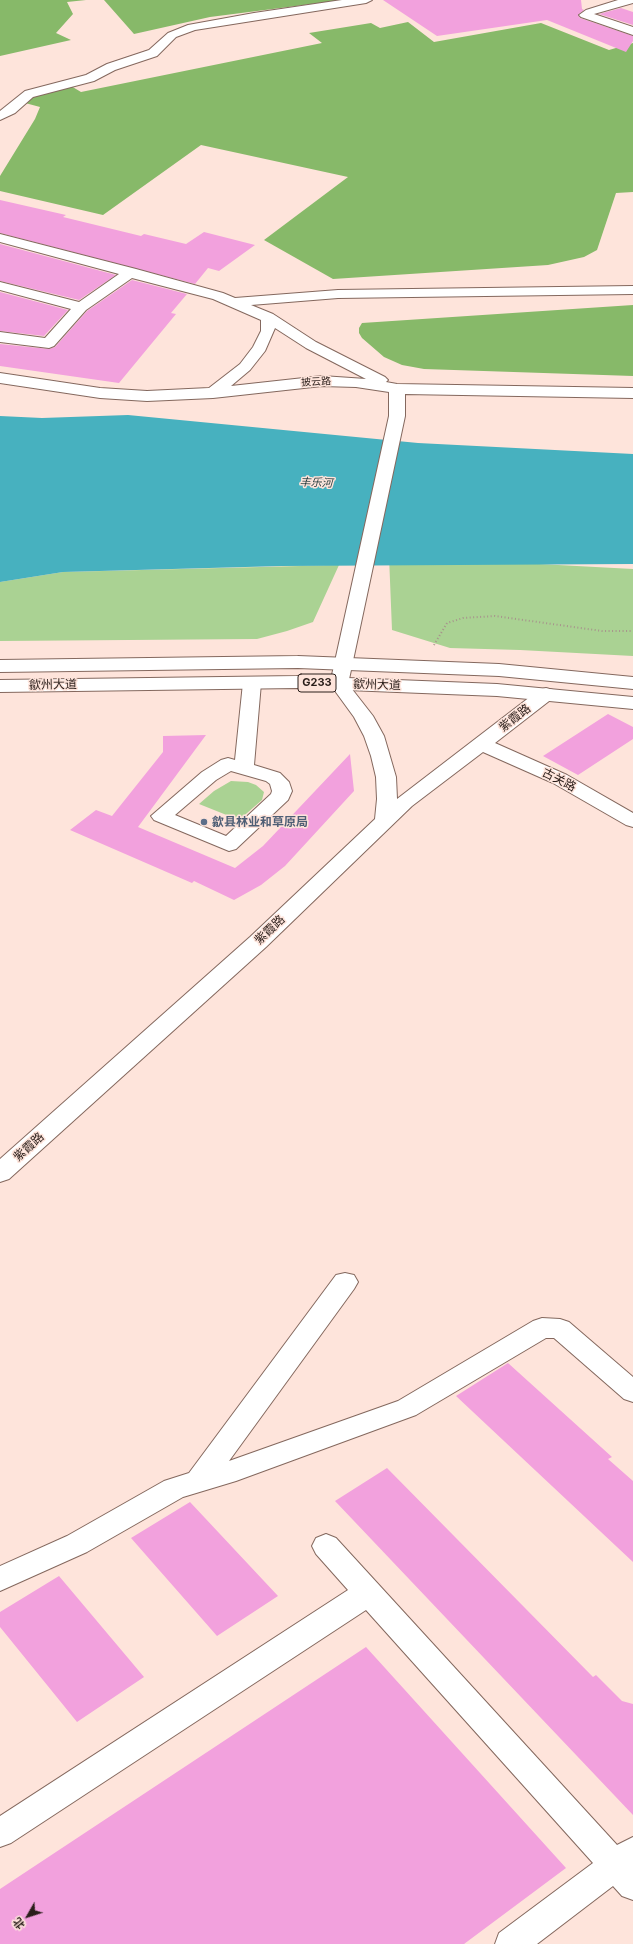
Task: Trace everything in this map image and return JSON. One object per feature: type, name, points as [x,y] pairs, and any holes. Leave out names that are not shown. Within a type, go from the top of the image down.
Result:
[{"type":"main road","points":[[0,116],[11,110],[29,94],[90,78],[111,67],[153,53],[172,35],[192,28],[254,16],[366,0]]},
{"type":"main road","points":[[630,0],[590,12],[585,15],[633,31]]},
{"type":"main road","points":[[0,238],[199,289],[236,302],[268,317],[294,332],[311,345],[397,389],[397,416],[340,684],[363,716],[374,736],[381,756],[386,777],[387,799],[385,821]]},
{"type":"main road","points":[[0,337],[49,343],[81,307],[131,272]]},
{"type":"main road","points":[[0,286],[81,307]]},
{"type":"main road","points":[[236,302],[338,294],[633,290]]},
{"type":"main road","points":[[212,393],[245,367],[260,348],[268,331],[268,317]]},
{"type":"main road","name":"披云路","points":[[0,378],[123,395],[172,396],[322,381],[356,382],[397,389],[633,393]]},
{"type":"main road","name":"歙州大道","points":[[0,666],[298,662],[499,670],[633,683]]},
{"type":"main road","points":[[244,769],[252,683]]},
{"type":"main road","name":"歙州大道","points":[[0,686],[252,683],[340,684],[497,690],[633,703]]},
{"type":"main road","name":"紫霞路","points":[[0,1173],[258,942],[405,802],[546,694]]},
{"type":"main road","name":"古关路","points":[[481,744],[560,779],[633,821]]},
{"type":"main road","points":[[228,764],[244,769],[273,777],[279,782],[282,792],[281,796],[229,845],[161,816],[209,776],[228,764]]},
{"type":"main road","points":[[199,1481],[345,1282]]},
{"type":"main road","points":[[0,1579],[77,1544],[174,1489],[407,1408],[542,1328],[560,1329],[633,1392]]},
{"type":"main road","points":[[326,1546],[368,1593],[627,1868],[511,1944]]},
{"type":"main road","points":[[0,1833],[368,1593]]},
{"type":"path","points":[[422,667],[447,623],[463,618],[495,616],[602,631],[633,631]]},
{"type":"green space","points":[[0,0],[86,0],[67,2],[73,14],[56,33],[71,40],[0,56]]},
{"type":"green space","points":[[104,0],[343,0],[210,17],[134,34]]},
{"type":"green space","points":[[408,22],[434,42],[541,23],[609,50],[633,43],[633,192],[616,193],[597,250],[584,257],[548,265],[333,279],[264,240],[348,177],[201,145],[103,215],[0,191],[0,176],[35,119],[40,107],[14,100],[71,86],[81,92],[322,43],[309,33],[371,23],[380,28]]},
{"type":"green space","points":[[633,305],[633,376],[424,369],[402,365],[384,357],[362,338],[359,333],[359,328],[362,323]]},
{"type":"green space","points":[[389,556],[633,569],[633,656],[450,648],[392,630]]},
{"type":"green space","points":[[339,565],[313,622],[257,639],[0,641],[0,582],[63,572]]},
{"type":"green space","points":[[231,781],[248,782],[256,785],[264,792],[262,800],[239,820],[199,804],[214,791]]},
{"type":"water","name":"丰乐河","points":[[128,415],[418,443],[633,454],[633,564],[282,566],[63,572],[0,582],[0,416],[42,418]]},
{"type":"building","points":[[383,0],[581,0],[582,9],[584,10],[578,15],[580,18],[633,36],[633,41],[626,52],[547,20],[437,36]]},
{"type":"building","points":[[621,8],[633,12],[633,25],[599,14]]},
{"type":"building","points":[[0,200],[66,215],[63,217],[141,236],[144,234],[186,244],[204,232],[255,245],[219,271],[208,268],[195,284],[0,233]]},
{"type":"building","points":[[0,244],[116,275],[79,300],[0,281]]},
{"type":"building","points":[[132,280],[187,294],[171,313],[176,314],[119,383],[0,366],[0,344],[49,349],[55,347],[87,311]]},
{"type":"building","points":[[0,292],[68,310],[44,336],[0,331]]},
{"type":"building","points":[[608,714],[633,727],[633,739],[578,775],[543,756]]},
{"type":"building","points":[[206,735],[138,827],[235,868],[263,846],[350,754],[354,791],[285,866],[261,885],[234,900],[194,881],[192,883],[70,830],[96,810],[112,816],[163,752],[163,736]]},
{"type":"building","points":[[508,1363],[612,1457],[608,1459],[633,1481],[633,1562],[456,1396]]},
{"type":"building","points":[[387,1468],[593,1677],[596,1675],[622,1701],[633,1704],[633,1815],[335,1501]]},
{"type":"building","points":[[190,1502],[278,1596],[217,1636],[131,1538]]},
{"type":"building","points":[[59,1576],[144,1677],[77,1722],[0,1627],[0,1612]]},
{"type":"building","points":[[366,1647],[566,1868],[464,1944],[0,1944],[0,1889]]},
{"type":"place","name":"歙县林业和草原局","points":[[204,822]]}]
